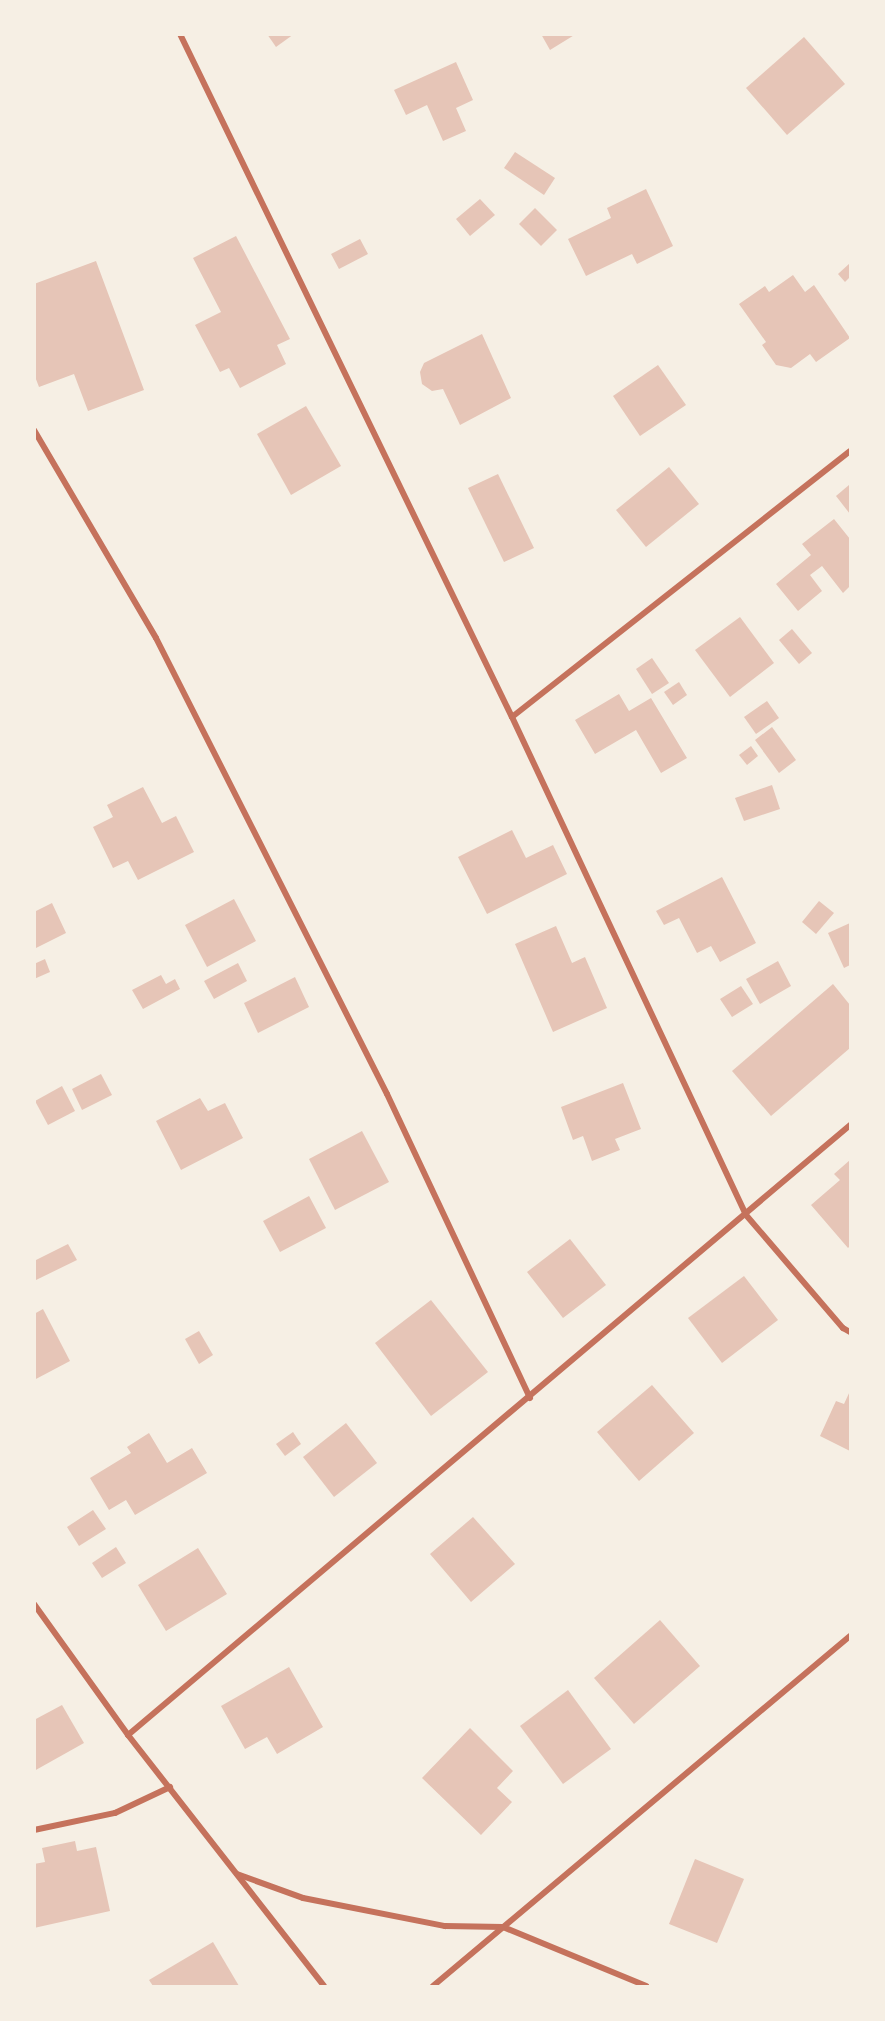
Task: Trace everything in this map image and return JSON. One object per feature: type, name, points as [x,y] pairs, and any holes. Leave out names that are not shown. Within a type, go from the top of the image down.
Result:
[{"type":"street","points":[[180,34],[512,717],[746,1215],[843,1328],[850,1332]]},
{"type":"street","points":[[34,430],[156,638],[387,1094],[530,1398]]},
{"type":"street","points":[[512,717],[850,451]]},
{"type":"street","points":[[128,1735],[530,1398],[850,1125]]},
{"type":"street","points":[[34,1604],[128,1735],[324,1986]]},
{"type":"street","points":[[433,1986],[850,1636]]},
{"type":"street","points":[[34,1830],[115,1813],[170,1787]]},
{"type":"street","points":[[236,1874],[303,1898],[446,1926],[503,1927],[646,1986]]},
{"type":"building","points":[[267,34],[294,34],[276,47]]},
{"type":"building","points":[[541,34],[576,34],[550,50]]},
{"type":"building","points":[[804,37],[845,84],[787,135],[746,88]]},
{"type":"building","points":[[456,62],[473,100],[456,108],[466,131],[443,141],[427,105],[406,115],[394,90]]},
{"type":"building","points":[[515,152],[555,178],[544,195],[504,168]]},
{"type":"building","points":[[646,189],[673,246],[637,264],[632,254],[586,276],[568,239],[611,218],[607,208]]},
{"type":"building","points":[[480,199],[495,215],[470,236],[456,219]]},
{"type":"building","points":[[535,208],[557,230],[541,246],[519,224]]},
{"type":"building","points":[[236,236],[290,339],[277,345],[286,364],[240,388],[229,368],[220,372],[195,325],[221,312],[193,258]]},
{"type":"building","points":[[360,239],[368,254],[339,269],[331,254]]},
{"type":"building","points":[[96,261],[144,390],[88,411],[74,374],[39,387],[34,374],[34,284]]},
{"type":"building","points":[[850,263],[850,277],[845,282],[838,274]]},
{"type":"building","points":[[793,275],[805,292],[814,285],[850,338],[816,362],[810,354],[791,368],[776,365],[762,345],[766,342],[739,304],[765,286],[769,292]]},
{"type":"building","points":[[482,334],[511,398],[460,425],[443,389],[432,391],[422,384],[420,372],[424,363]]},
{"type":"building","points":[[658,365],[686,405],[640,436],[613,396]]},
{"type":"building","points":[[306,406],[341,466],[291,495],[257,434]]},
{"type":"building","points":[[669,467],[699,504],[646,547],[616,510]]},
{"type":"building","points":[[498,474],[534,548],[504,562],[468,488]]},
{"type":"building","points":[[849,485],[850,487],[850,514],[836,496]]},
{"type":"building","points":[[834,519],[850,539],[850,586],[843,593],[822,566],[810,575],[822,591],[798,611],[776,584],[811,555],[802,544]]},
{"type":"building","points":[[740,617],[774,663],[730,697],[695,650]]},
{"type":"building","points":[[792,629],[812,653],[799,664],[779,640]]},
{"type":"building","points":[[652,658],[669,683],[652,694],[636,669]]},
{"type":"building","points":[[679,682],[687,695],[673,705],[664,692]]},
{"type":"building","points":[[619,694],[629,711],[651,698],[687,758],[661,773],[636,730],[595,754],[575,720]]},
{"type":"building","points":[[767,701],[779,718],[756,734],[744,717]]},
{"type":"building","points":[[772,727],[796,760],[779,773],[755,740]]},
{"type":"building","points":[[751,746],[758,756],[747,765],[739,755]]},
{"type":"building","points":[[772,785],[780,809],[744,821],[735,798]]},
{"type":"building","points":[[143,787],[162,823],[176,816],[194,852],[138,880],[128,861],[113,868],[93,827],[113,817],[107,805]]},
{"type":"building","points":[[512,830],[526,858],[553,845],[567,874],[487,914],[458,857]]},
{"type":"building","points":[[722,877],[756,943],[720,962],[711,946],[697,953],[679,918],[664,925],[656,911]]},
{"type":"building","points":[[234,899],[256,941],[207,967],[185,925]]},
{"type":"building","points":[[819,901],[834,913],[816,934],[802,922]]},
{"type":"building","points":[[52,903],[66,933],[34,949],[34,912]]},
{"type":"building","points":[[850,923],[850,965],[844,968],[828,933]]},
{"type":"building","points":[[556,926],[572,963],[585,957],[607,1008],[553,1032],[515,944]]},
{"type":"building","points":[[45,959],[50,972],[34,979],[34,964]]},
{"type":"building","points":[[778,961],[791,986],[760,1004],[746,979]]},
{"type":"building","points":[[238,963],[247,981],[214,999],[204,981]]},
{"type":"building","points":[[161,975],[166,984],[175,979],[180,989],[143,1009],[132,990]]},
{"type":"building","points":[[295,977],[309,1007],[258,1033],[244,1003]]},
{"type":"building","points":[[833,984],[850,1005],[850,1048],[771,1116],[732,1071]]},
{"type":"building","points":[[741,986],[753,1004],[732,1017],[720,999]]},
{"type":"building","points":[[101,1074],[112,1095],[82,1110],[72,1089]]},
{"type":"building","points":[[623,1083],[641,1129],[615,1139],[620,1150],[592,1161],[583,1136],[573,1140],[561,1107]]},
{"type":"building","points":[[62,1086],[75,1111],[48,1125],[35,1101]]},
{"type":"building","points":[[200,1098],[208,1111],[225,1103],[243,1138],[181,1170],[156,1121]]},
{"type":"building","points":[[362,1131],[389,1182],[335,1210],[309,1159]]},
{"type":"building","points":[[850,1160],[850,1246],[848,1248],[811,1205],[840,1180],[834,1174]]},
{"type":"building","points":[[309,1196],[326,1228],[280,1252],[263,1221]]},
{"type":"building","points":[[570,1239],[606,1285],[563,1318],[527,1272]]},
{"type":"building","points":[[68,1244],[77,1260],[36,1280],[34,1261]]},
{"type":"building","points":[[744,1276],[778,1320],[722,1363],[688,1318]]},
{"type":"building","points":[[431,1300],[488,1372],[431,1416],[375,1343]]},
{"type":"building","points":[[43,1309],[70,1361],[34,1380],[34,1314]]},
{"type":"building","points":[[199,1331],[213,1355],[199,1364],[185,1339]]},
{"type":"building","points":[[652,1385],[694,1433],[639,1481],[597,1432]]},
{"type":"building","points":[[850,1391],[850,1451],[820,1436],[836,1401],[844,1404]]},
{"type":"building","points":[[346,1423],[377,1463],[334,1497],[303,1457]]},
{"type":"building","points":[[293,1432],[301,1444],[285,1456],[276,1444]]},
{"type":"building","points":[[149,1433],[167,1463],[192,1448],[207,1473],[135,1515],[126,1500],[109,1510],[90,1478],[131,1453],[127,1447]]},
{"type":"building","points":[[93,1510],[106,1529],[79,1546],[67,1527]]},
{"type":"building","points":[[473,1517],[515,1564],[471,1602],[430,1554]]},
{"type":"building","points":[[116,1547],[126,1563],[102,1578],[92,1563]]},
{"type":"building","points":[[198,1548],[227,1594],[166,1631],[138,1585]]},
{"type":"building","points":[[660,1620],[700,1666],[634,1724],[594,1678]]},
{"type":"building","points":[[289,1667],[323,1727],[277,1754],[267,1737],[245,1749],[221,1706]]},
{"type":"building","points":[[568,1690],[611,1749],[563,1784],[520,1726]]},
{"type":"building","points":[[62,1705],[84,1743],[34,1771],[34,1720]]},
{"type":"building","points":[[470,1728],[513,1771],[497,1788],[512,1802],[481,1835],[422,1778]]},
{"type":"building","points":[[75,1841],[77,1851],[96,1847],[110,1911],[34,1928],[34,1864],[45,1862],[42,1848]]},
{"type":"building","points":[[695,1859],[744,1879],[717,1943],[669,1924]]},
{"type":"building","points":[[213,1942],[239,1986],[153,1986],[149,1980]]}]
